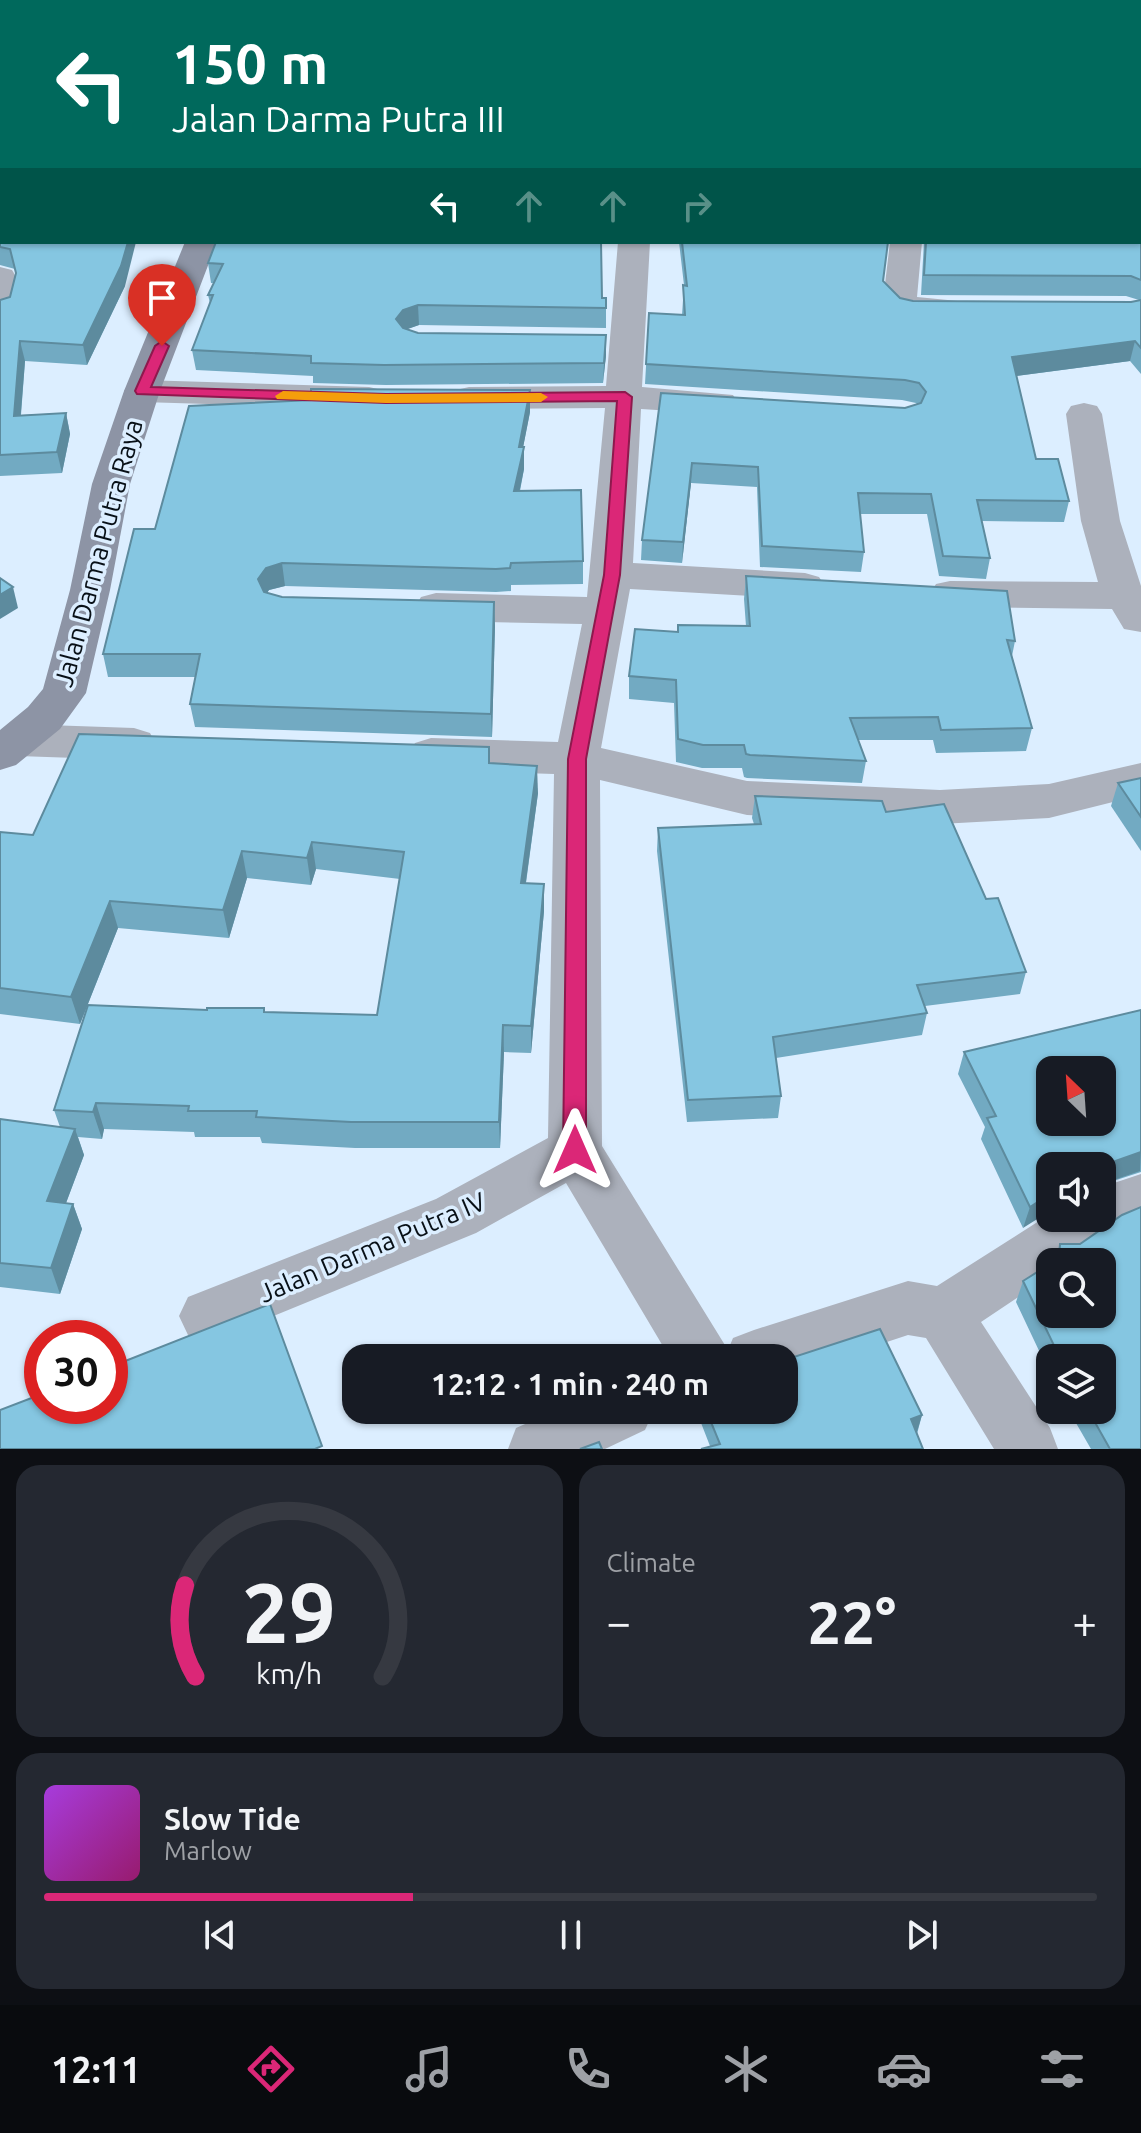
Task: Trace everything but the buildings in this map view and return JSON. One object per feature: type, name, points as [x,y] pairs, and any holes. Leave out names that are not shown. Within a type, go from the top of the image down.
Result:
[{"type":"street","name":"Jalan Darma Putra Raya","points":[[9,747],[44,718],[64,693],[90,590],[111,484],[142,391],[200,244]]},
{"type":"street","points":[[634,244],[613,342],[625,397],[609,593],[577,759],[575,1150],[693,1344]]},
{"type":"street","points":[[906,244],[900,301],[903,306],[987,309]]},
{"type":"street","points":[[0,277],[0,308]]},
{"type":"street","points":[[142,391],[418,399],[625,397],[748,404]]},
{"type":"street","points":[[910,592],[1132,608],[1105,536],[1084,414]]},
{"type":"street","points":[[392,605],[609,593],[847,588]]},
{"type":"street","points":[[9,747],[178,745]]},
{"type":"street","points":[[385,752],[577,759],[747,798],[940,807],[1049,801],[1141,779]]},
{"type":"street","name":"Jalan Darma Putra IV","points":[[208,1316],[456,1216],[575,1150]]},
{"type":"street","points":[[1116,1207],[1141,1198]]},
{"type":"street","points":[[798,1345],[908,1308],[943,1314],[1069,1232]]},
{"type":"street","points":[[943,1314],[1028,1449]]},
{"type":"street","points":[[538,1449],[593,1424]]},
{"type":"slow traffic","points":[[283,396],[386,399],[541,397]]},
{"type":"route","points":[[162,346],[142,391],[386,399],[625,397],[612,575],[577,759],[575,1150]]}]
